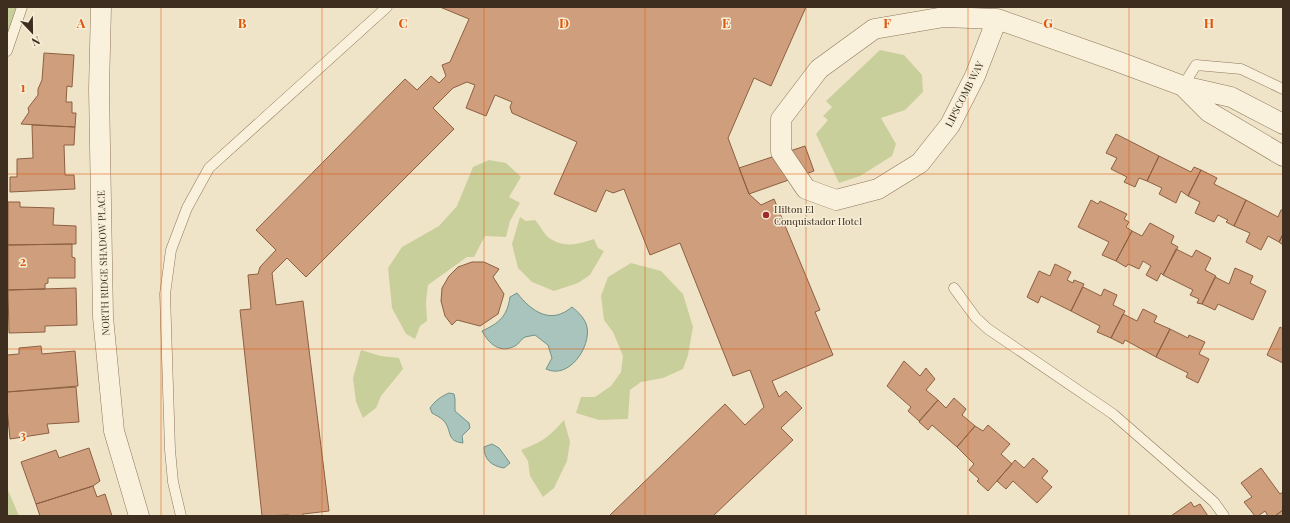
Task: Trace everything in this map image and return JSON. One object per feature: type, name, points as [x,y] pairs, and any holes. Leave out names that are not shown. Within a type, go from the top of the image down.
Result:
[{"type":"street","name":"NORTH RIDGE SHADOW PLACE","points":[[101,7],[99,89],[104,317],[114,431],[139,516]]},
{"type":"street","name":"LIPSCOMB WAY","points":[[995,13],[975,76],[950,125],[920,163],[878,189],[836,200],[806,189],[781,152],[782,119],[819,69],[874,29],[944,17],[995,13],[1183,86],[1231,97],[1283,124]]},
{"type":"street","name":"LIPSCOMB WAY","points":[[1183,86],[1209,112],[1283,156]]},
{"type":"lane","points":[[7,51],[22,7]]},
{"type":"lane","points":[[181,516],[173,482],[170,450],[165,294],[171,250],[187,208],[209,168],[387,7]]},
{"type":"lane","points":[[1183,86],[1196,65],[1241,69],[1283,89]]},
{"type":"lane","points":[[954,288],[976,318],[988,329],[1113,414],[1214,502],[1224,516]]},
{"type":"green space","points":[[7,7],[17,7],[7,43]]},
{"type":"green space","points":[[880,50],[904,55],[922,75],[923,92],[905,110],[881,118],[896,144],[892,156],[860,176],[839,183],[816,134],[828,120],[823,116],[832,107],[826,101]]},
{"type":"green space","points":[[489,160],[506,163],[521,177],[509,197],[520,203],[510,221],[506,237],[485,236],[474,257],[467,257],[428,285],[426,301],[427,321],[420,326],[415,339],[406,334],[392,308],[388,268],[402,247],[439,226],[457,206],[473,167]]},
{"type":"green space","points":[[520,217],[526,221],[535,220],[548,237],[560,243],[577,244],[594,239],[598,248],[604,251],[590,275],[578,283],[554,291],[532,282],[518,268],[512,244]]},
{"type":"green space","points":[[631,263],[661,271],[683,294],[693,327],[688,355],[683,369],[663,378],[641,382],[630,390],[628,419],[599,420],[576,413],[581,397],[595,397],[611,386],[621,372],[623,356],[613,332],[604,320],[601,296],[608,277]]},
{"type":"green space","points":[[361,350],[381,356],[399,358],[403,369],[381,396],[376,408],[363,418],[356,402],[353,378]]},
{"type":"green space","points":[[564,420],[570,442],[567,461],[554,488],[543,497],[530,476],[528,461],[521,450],[545,438]]},
{"type":"green space","points":[[7,488],[19,516],[7,516]]},
{"type":"water","points":[[517,293],[529,306],[542,314],[557,315],[572,307],[583,318],[587,327],[586,344],[577,360],[570,366],[563,370],[555,371],[546,369],[552,358],[548,345],[535,335],[525,337],[515,346],[504,349],[492,344],[485,336],[482,331],[498,322],[507,310],[510,297]]},
{"type":"water","points":[[449,393],[454,394],[455,411],[469,423],[470,428],[462,436],[463,443],[457,442],[451,437],[446,424],[442,419],[432,413],[430,408],[438,399]]},
{"type":"water","points":[[492,444],[499,448],[510,463],[504,468],[492,464],[485,455],[484,447]]},
{"type":"building","points":[[440,7],[806,7],[771,86],[754,78],[728,138],[749,194],[761,205],[774,199],[820,310],[815,312],[833,355],[772,381],[779,397],[786,391],[802,408],[781,428],[793,440],[713,516],[609,516],[725,404],[745,425],[764,407],[750,370],[733,376],[680,243],[650,255],[624,189],[613,193],[606,190],[596,212],[554,194],[577,142],[512,113],[510,107],[512,102],[495,95],[486,116],[466,108],[475,85],[467,82],[453,88],[433,108],[454,129],[306,277],[287,258],[272,273],[276,305],[303,301],[329,511],[303,514],[303,516],[262,516],[240,310],[251,309],[248,275],[258,274],[260,267],[276,250],[256,230],[405,79],[417,90],[431,76],[439,83],[446,76],[442,65],[450,62],[469,19]]},
{"type":"building","points":[[44,53],[74,55],[72,87],[67,86],[66,102],[72,102],[72,113],[76,113],[75,127],[21,124],[29,112],[28,108],[38,95],[38,89],[42,80]]},
{"type":"building","points":[[32,125],[75,127],[74,145],[64,145],[65,175],[74,175],[75,189],[10,192],[10,177],[17,177],[17,159],[33,158]]},
{"type":"building","points":[[1116,134],[1159,156],[1147,181],[1139,178],[1135,187],[1124,182],[1127,177],[1111,169],[1117,158],[1106,153]]},
{"type":"building","points":[[805,146],[814,171],[749,194],[739,168]]},
{"type":"building","points":[[1159,156],[1191,172],[1194,167],[1201,170],[1188,196],[1181,191],[1176,203],[1159,194],[1162,188],[1147,181]]},
{"type":"building","points":[[1201,170],[1217,178],[1214,184],[1246,200],[1234,226],[1226,222],[1228,220],[1218,215],[1214,222],[1195,213],[1200,202],[1188,196]]},
{"type":"building","points":[[1091,200],[1098,204],[1100,201],[1127,214],[1124,219],[1129,222],[1126,227],[1132,231],[1116,261],[1102,255],[1109,242],[1078,227]]},
{"type":"building","points":[[1246,200],[1278,217],[1281,210],[1283,210],[1283,234],[1279,242],[1268,236],[1261,250],[1246,242],[1250,233],[1234,226]]},
{"type":"building","points":[[8,202],[20,202],[20,207],[54,208],[53,225],[76,226],[76,244],[8,245]]},
{"type":"building","points":[[1150,223],[1174,236],[1171,243],[1178,247],[1163,275],[1161,273],[1157,281],[1146,275],[1151,266],[1143,261],[1139,269],[1128,264],[1126,267],[1116,261],[1132,231],[1142,236]]},
{"type":"building","points":[[1283,234],[1283,245],[1279,242]]},
{"type":"building","points":[[72,244],[72,257],[75,258],[75,278],[48,278],[48,283],[45,284],[45,289],[8,290],[8,245]]},
{"type":"building","points":[[1176,249],[1192,257],[1196,250],[1211,258],[1205,270],[1216,276],[1202,304],[1197,303],[1199,299],[1190,295],[1193,290],[1163,275]]},
{"type":"building","points":[[472,262],[484,262],[499,269],[493,277],[504,294],[498,314],[480,326],[457,320],[452,325],[445,316],[441,301],[442,288],[449,276],[458,267]]},
{"type":"building","points":[[1055,264],[1071,272],[1067,280],[1073,283],[1074,280],[1084,284],[1071,311],[1041,296],[1038,303],[1027,297],[1039,271],[1050,276]]},
{"type":"building","points":[[1235,268],[1253,276],[1250,283],[1266,291],[1253,320],[1218,304],[1215,310],[1202,304],[1215,277],[1229,284]]},
{"type":"building","points":[[1083,287],[1101,296],[1104,289],[1117,295],[1113,305],[1125,311],[1111,338],[1097,332],[1100,326],[1071,311]]},
{"type":"building","points":[[76,288],[77,325],[45,326],[45,332],[9,333],[8,290]]},
{"type":"building","points":[[1143,309],[1157,316],[1154,322],[1170,329],[1156,357],[1125,340],[1123,344],[1111,338],[1123,314],[1137,321]]},
{"type":"building","points":[[1280,327],[1283,329],[1283,363],[1267,355]]},
{"type":"building","points":[[1170,329],[1188,338],[1189,335],[1205,342],[1199,354],[1209,359],[1198,383],[1186,377],[1188,373],[1156,357]]},
{"type":"building","points":[[41,346],[42,354],[75,351],[78,386],[7,392],[7,355],[19,354],[19,348]]},
{"type":"building","points":[[904,361],[920,376],[926,368],[935,379],[926,390],[938,400],[919,421],[908,411],[911,407],[887,386]]},
{"type":"building","points":[[76,387],[79,422],[47,424],[49,433],[10,439],[7,392]]},
{"type":"building","points":[[954,398],[966,409],[962,415],[975,426],[957,447],[932,425],[928,430],[919,422],[938,400],[946,408]]},
{"type":"building","points":[[988,425],[1010,444],[1001,454],[1012,464],[988,491],[977,481],[979,479],[969,470],[974,464],[957,447],[975,426],[983,431]]},
{"type":"building","points":[[89,448],[100,481],[93,486],[36,504],[21,462],[56,450],[59,458]]},
{"type":"building","points":[[1033,458],[1048,471],[1042,478],[1052,487],[1037,503],[1013,481],[1006,489],[997,481],[1015,460],[1024,468]]},
{"type":"building","points":[[1261,468],[1280,494],[1283,492],[1283,510],[1275,516],[1268,516],[1265,511],[1258,516],[1255,516],[1244,502],[1252,497],[1241,483]]},
{"type":"building","points":[[93,486],[97,497],[105,494],[112,516],[40,516],[36,504]]},
{"type":"building","points":[[1191,502],[1194,507],[1200,504],[1208,516],[1171,516]]},
{"type":"building","points":[[1283,510],[1283,516],[1275,516]]},
{"type":"place","name":"Hilton El Conquistador Hotel","points":[[766,215]]}]
